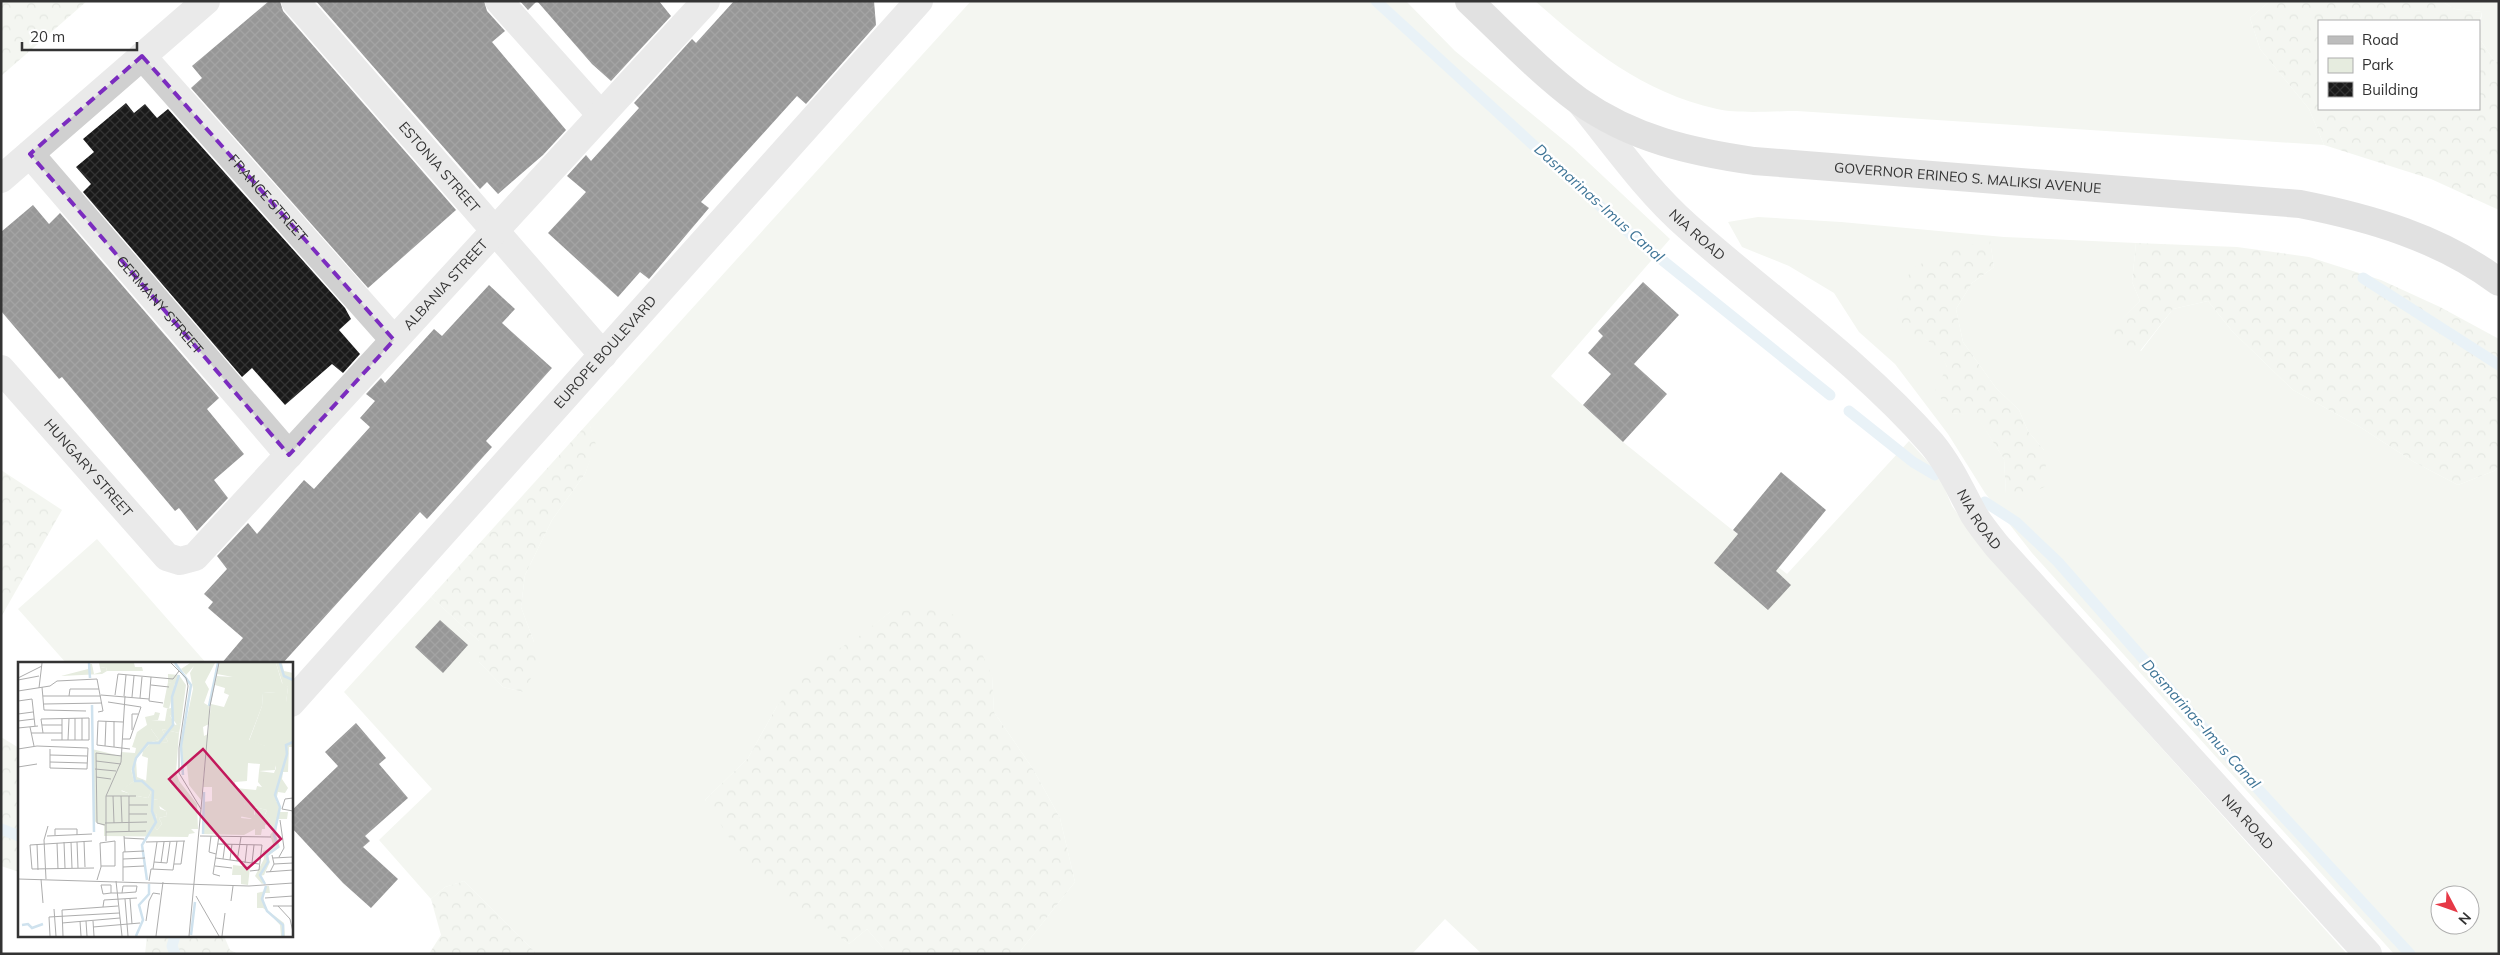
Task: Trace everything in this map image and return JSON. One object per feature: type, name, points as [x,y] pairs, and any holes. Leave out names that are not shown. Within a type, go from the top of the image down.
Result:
[{"type":"main road","name":"GOVERNOR ERINEO S. MALIKSI AVENUE","points":[[1469,1],[1580,101],[1613,121],[1653,140],[1696,153],[1754,161],[2300,204],[2354,214],[2402,230],[2446,249],[2499,282]]},
{"type":"street","points":[[1,179],[206,1]]},
{"type":"street","name":"ESTONIA STREET","points":[[295,1],[603,355]]},
{"type":"street","points":[[499,1],[601,115]]},
{"type":"street","name":"ALBANIA STREET","points":[[180,561],[195,557],[703,3]]},
{"type":"street","name":"EUROPE BOULEVARD","points":[[292,702],[603,355],[913,4]]},
{"type":"street","name":"FRANCE STREET","points":[[142,56],[394,340]]},
{"type":"street","name":"NIA ROAD","points":[[1580,101],[1656,195],[1686,226],[1855,366],[1914,425],[1933,446],[1957,480],[1975,516],[1997,546],[2368,954]]},
{"type":"street","name":"GERMANY STREET","points":[[30,154],[289,455]]},
{"type":"street","name":"HUNGARY STREET","points":[[1,369],[168,556],[180,561]]},
{"type":"highlighted area","points":[[142,56],[394,340],[289,455],[30,154]]},
{"type":"green space","points":[[1,1],[87,1],[1,76]]},
{"type":"green space","points":[[971,1],[1406,1],[1455,51],[1572,147],[1670,239],[1551,376],[1623,442],[1787,574],[1909,441],[1938,473],[1952,506],[1984,551],[2347,954],[1482,954],[1445,919],[1412,954],[1018,954],[1075,882],[1060,818],[1033,769],[994,712],[992,676],[890,612],[777,706],[748,758],[705,800],[814,917],[849,944],[867,929],[888,954],[537,954],[464,881],[445,887],[431,899],[379,840],[432,789],[344,692],[431,597],[479,641],[479,662],[503,687],[523,692],[534,642],[521,607],[525,575],[552,520],[585,474],[595,445],[589,422]]},
{"type":"green space","points":[[1535,1],[2270,1],[2250,18],[2260,49],[2309,109],[2324,145],[1797,111],[1726,111],[1665,92],[1641,80],[1597,52]]},
{"type":"green space","points":[[2270,1],[2441,1],[2455,9],[2482,12],[2480,21],[2318,20],[2318,110],[2480,110],[2480,40],[2495,62],[2499,62],[2499,210],[2431,179],[2324,145],[2309,109],[2260,49],[2250,18]]},
{"type":"green space","points":[[2441,1],[2499,1],[2499,62],[2495,62],[2480,40],[2482,12],[2455,9]]},
{"type":"green space","points":[[1758,217],[1841,222],[2004,237],[2136,243],[2132,282],[2140,301],[2112,329],[2141,351],[2173,309],[2208,301],[2232,331],[2293,390],[2360,427],[2414,462],[2458,485],[2494,471],[2499,466],[2499,954],[2394,954],[2032,553],[1985,493],[1948,434],[1895,364],[1859,332],[1834,293],[1789,266],[1742,247],[1728,222]],"holes":[[[1990,241],[1994,267],[1972,283],[1956,309],[1963,342],[1996,388],[2019,410],[2028,431],[2044,450],[2006,494],[2004,459],[1977,416],[1952,413],[1947,367],[1939,348],[1923,338]]]},
{"type":"green space","points":[[1990,240],[1994,267],[1972,283],[1956,309],[1963,342],[1996,388],[2019,410],[2028,431],[2044,450],[2048,485],[2030,494],[2006,494],[2004,459],[1977,417],[1952,413],[1935,391],[1947,367],[1935,346],[1930,342],[1902,333],[1897,304],[1911,269],[1948,250]]},
{"type":"green space","points":[[2136,243],[2237,247],[2309,257],[2381,280],[2440,307],[2499,339],[2499,466],[2494,471],[2458,485],[2414,462],[2360,427],[2293,390],[2232,331],[2208,301],[2173,309],[2140,351],[2117,349],[2111,329],[2140,301],[2132,282]]},
{"type":"green space","points":[[589,422],[596,445],[585,474],[552,520],[525,575],[521,607],[534,642],[538,666],[523,692],[503,687],[479,662],[479,641],[431,597]]},
{"type":"green space","points":[[1,470],[62,510],[1,617]]},
{"type":"green space","points":[[97,539],[205,662],[65,662],[18,609]]},
{"type":"green space","points":[[926,609],[955,615],[979,647],[992,676],[994,712],[1033,769],[1060,818],[1075,882],[1018,954],[888,954],[867,929],[849,944],[774,889],[732,842],[705,800],[748,758],[777,706],[813,665],[861,635],[890,612]]},
{"type":"green space","points":[[1,737],[18,747],[18,872],[1,866]]},
{"type":"green space","points":[[464,881],[537,954],[429,954],[441,935],[431,899],[445,887]]},
{"type":"green space","points":[[147,938],[225,938],[230,950],[238,954],[145,954]]},
{"type":"building","points":[[269,1],[280,1],[283,11],[456,210],[368,288],[191,88],[202,78],[192,66]]},
{"type":"building","points":[[316,1],[484,1],[487,11],[505,31],[492,42],[566,130],[543,155],[498,194],[487,182],[480,189]]},
{"type":"building","points":[[520,1],[537,1],[528,10]]},
{"type":"building","points":[[537,1],[659,1],[671,16],[611,81],[592,64]]},
{"type":"building","points":[[734,1],[874,1],[876,25],[806,104],[797,96],[701,202],[709,208],[649,279],[640,272],[618,297],[548,233],[586,192],[567,176],[586,155],[591,161],[639,108],[634,103],[692,39],[696,43]]},
{"type":"building","points":[[126,103],[134,113],[145,104],[157,118],[168,109],[345,308],[351,319],[339,330],[360,354],[343,373],[332,364],[285,405],[252,368],[242,377],[83,192],[91,184],[76,167],[94,152],[83,139]]},
{"type":"building","points":[[33,205],[49,224],[60,213],[219,398],[207,409],[244,454],[214,480],[228,498],[197,531],[179,508],[175,511],[62,377],[59,379],[1,311],[1,232]]},
{"type":"building","points":[[1643,282],[1679,315],[1634,364],[1667,394],[1623,442],[1583,405],[1611,374],[1588,353],[1603,336],[1598,331]]},
{"type":"building","points":[[489,285],[515,309],[502,323],[552,368],[486,441],[492,447],[427,519],[420,512],[284,662],[223,662],[243,638],[208,608],[213,602],[204,594],[227,569],[217,556],[248,523],[257,534],[304,480],[314,489],[370,427],[360,418],[375,401],[366,394],[381,378],[385,383],[434,329],[442,336]]},
{"type":"building","points":[[1781,472],[1826,510],[1776,571],[1791,585],[1768,610],[1714,563],[1738,534],[1733,530]]},
{"type":"building","points":[[440,620],[468,645],[443,673],[415,647]]},
{"type":"building","points":[[356,723],[386,758],[379,764],[408,798],[365,836],[370,841],[363,847],[398,879],[371,908],[343,883],[292,828],[292,810],[338,766],[325,752]]},
{"type":"waterway","name":"Dasmarinas-Imus Canal","points":[[1376,1],[1636,239],[1830,395]]},
{"type":"waterway","points":[[2363,278],[2499,365]]},
{"type":"waterway","name":"Dasmarinas-Imus Canal","points":[[1849,411],[1913,462],[1935,475]]},
{"type":"waterway","name":"Dasmarinas-Imus Canal","points":[[1985,502],[2016,522],[2058,562],[2247,777],[2410,954]]},
{"type":"waterway","points":[[1,829],[18,836]]},
{"type":"waterway","points":[[174,938],[172,946],[175,954]]}]
